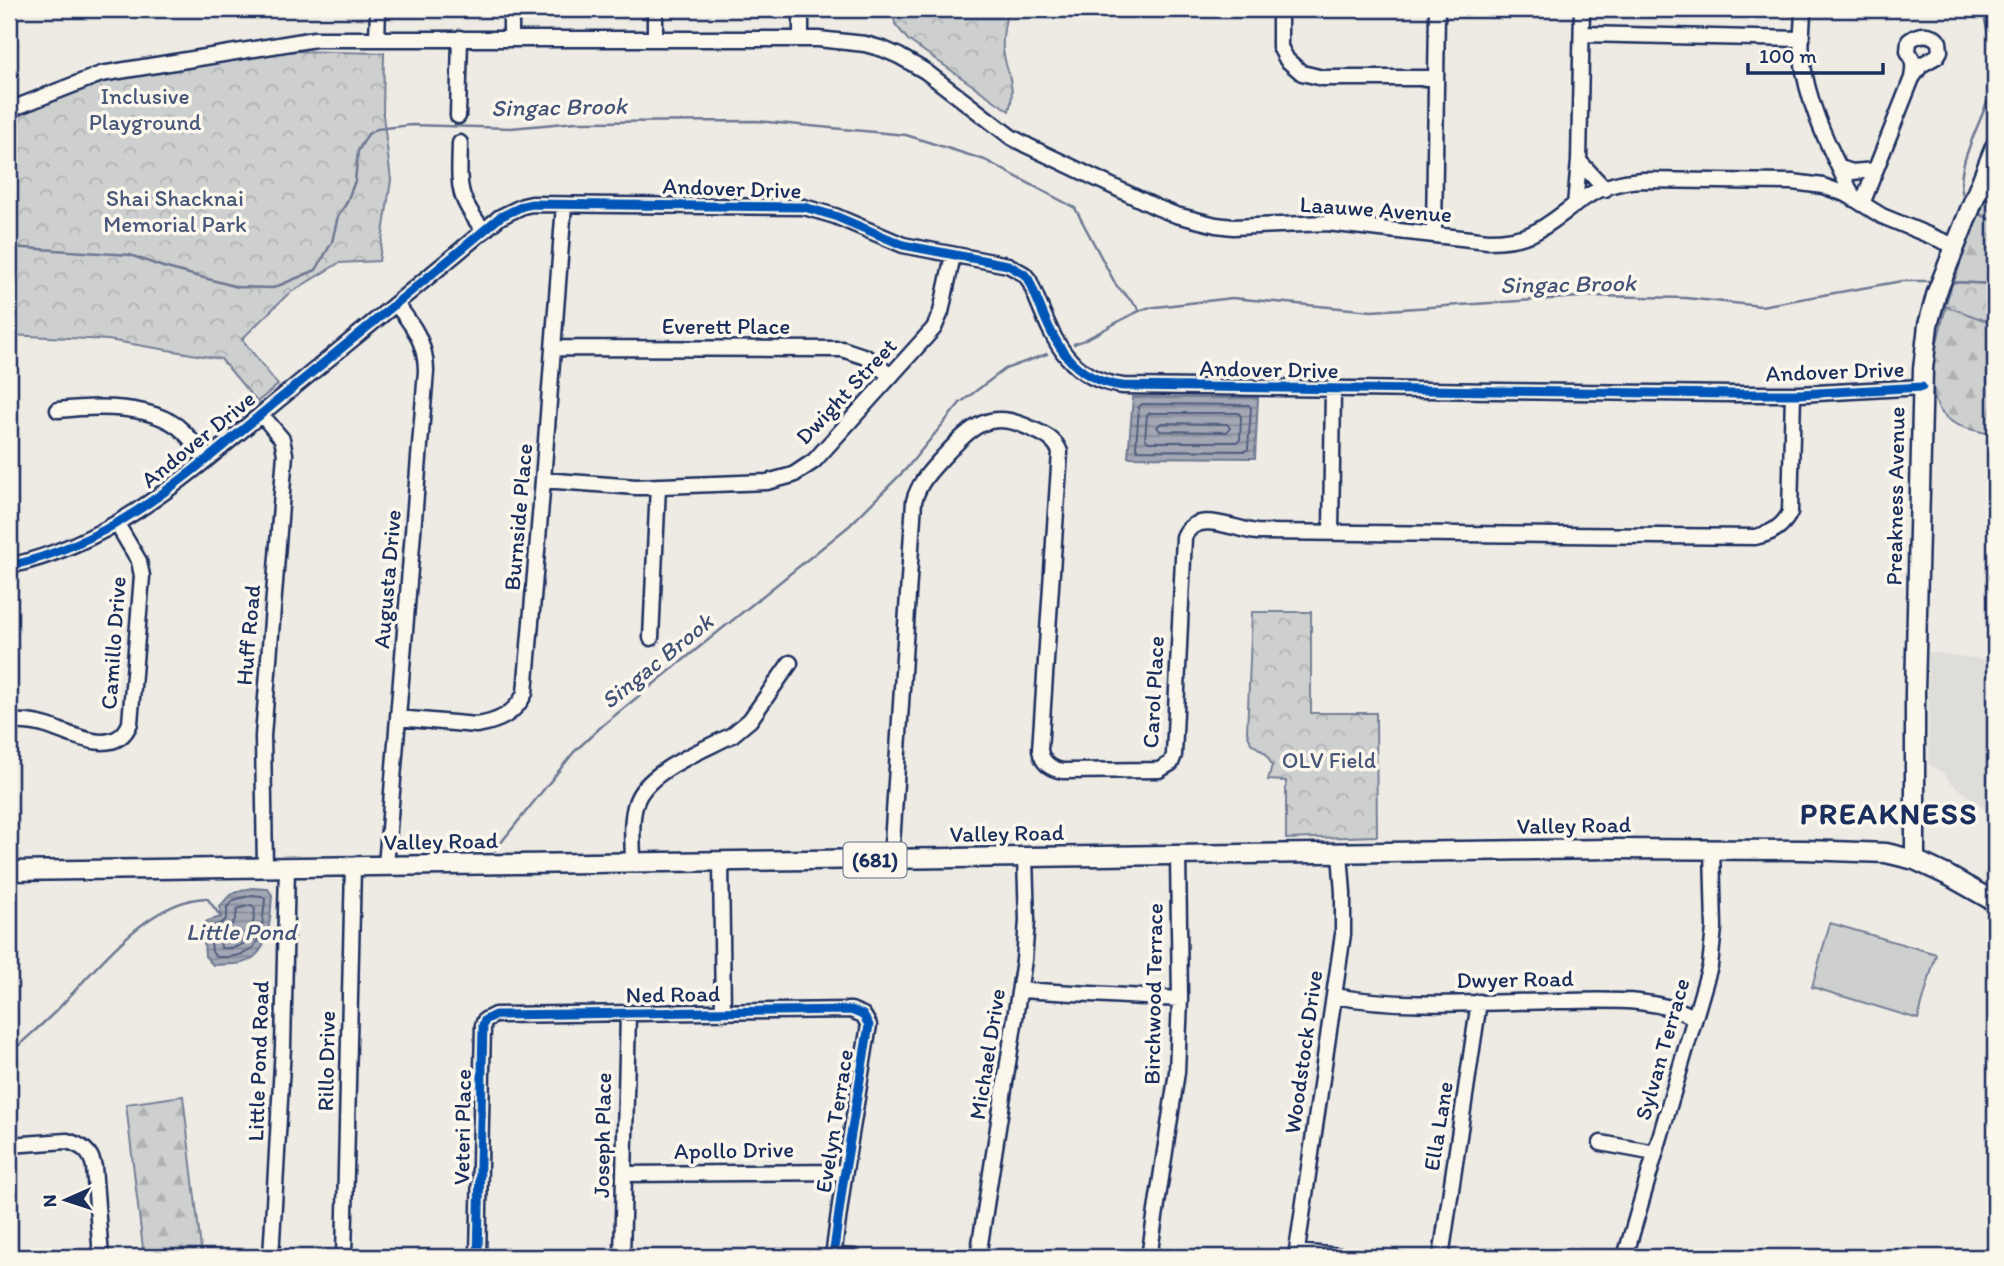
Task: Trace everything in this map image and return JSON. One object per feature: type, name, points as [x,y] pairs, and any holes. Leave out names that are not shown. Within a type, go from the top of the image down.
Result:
[{"type":"main road","name":"Preakness Avenue","points":[[1915,859],[1915,680],[1922,387],[1928,325],[1941,281],[1995,147]]},
{"type":"main road","name":"Valley Road","points":[[9,871],[1340,853],[1712,849],[1862,851],[1915,859],[1995,902]]},
{"type":"street","points":[[377,39],[378,9]]},
{"type":"street","points":[[511,9],[511,38]]},
{"type":"street","points":[[655,9],[655,38]]},
{"type":"street","points":[[801,9],[801,39]]},
{"type":"street","points":[[1280,9],[1280,47],[1287,60],[1302,73],[1323,78],[1436,78]]},
{"type":"street","points":[[1434,235],[1437,9]]},
{"type":"street","points":[[1575,205],[1579,161],[1582,9]]},
{"type":"street","points":[[1803,9],[1801,39],[1806,81],[1812,103],[1839,166],[1858,201]]},
{"type":"street","points":[[1582,34],[1801,39]]},
{"type":"street","points":[[458,116],[460,38]]},
{"type":"street","name":"Laauwe Avenue","points":[[9,110],[80,81],[118,71],[315,39],[655,38],[846,41],[883,48],[925,71],[1011,137],[1051,158],[1176,215],[1216,225],[1233,228],[1327,223],[1488,241],[1530,234],[1587,196],[1619,183],[1643,180],[1793,182],[1834,189],[1882,216],[1955,246]]},
{"type":"street","points":[[1858,201],[1875,170],[1912,78]]},
{"type":"street","points":[[460,143],[461,194],[484,231]]},
{"type":"street","points":[[1579,161],[1605,189]]},
{"type":"street","points":[[1839,166],[1852,172],[1875,170]]},
{"type":"street","points":[[1817,185],[1839,166]]},
{"type":"street","name":"Andover Drive","points":[[9,566],[67,548],[117,524],[166,491],[500,217],[532,204],[804,207],[835,216],[903,245],[1008,265],[1029,280],[1053,334],[1065,355],[1081,372],[1098,381],[1124,386],[1793,394],[1922,387]]},
{"type":"street","name":"Burnside Place","points":[[398,718],[487,724],[508,715],[521,701],[525,692],[564,205]]},
{"type":"street","name":"Dwight Street","points":[[543,480],[619,487],[767,482],[793,475],[814,461],[934,328],[942,312],[953,255]]},
{"type":"street","name":"Augusta Drive","points":[[386,866],[426,363],[420,338],[396,304]]},
{"type":"street","name":"Everett Place","points":[[554,348],[842,349],[866,357],[891,376]]},
{"type":"street","points":[[1331,533],[1333,389]]},
{"type":"street","name":"Carol Place","points":[[891,860],[914,501],[926,476],[972,428],[991,421],[1012,421],[1049,437],[1060,452],[1040,750],[1045,762],[1057,770],[1159,770],[1174,758],[1184,537],[1191,527],[1204,522],[1257,533],[1721,538],[1765,535],[1781,526],[1790,512],[1793,394]]},
{"type":"street","points":[[58,410],[84,407],[149,413],[184,432],[206,458]]},
{"type":"street","name":"Huff Road","points":[[261,414],[282,439],[285,454],[263,736],[265,868]]},
{"type":"street","points":[[652,638],[658,486]]},
{"type":"street","name":"Camillo Drive","points":[[9,722],[44,725],[100,743],[117,739],[128,729],[142,576],[139,561],[117,524]]},
{"type":"street","points":[[633,863],[634,811],[641,791],[658,774],[742,728],[790,663]]},
{"type":"street","name":"Sylvan Terrace","points":[[1625,1257],[1710,966],[1713,947],[1712,849]]},
{"type":"street","name":"Woodstock Drive","points":[[1296,1255],[1343,934],[1340,853]]},
{"type":"street","name":"Birchwood Terrace","points":[[1149,1257],[1177,1072],[1180,999],[1178,855]]},
{"type":"street","name":"Michael Drive","points":[[978,1257],[1027,936],[1025,858]]},
{"type":"street","points":[[721,862],[723,1013]]},
{"type":"street","name":"Rillo Drive","points":[[344,1257],[353,866]]},
{"type":"street","name":"Little Pond Road","points":[[271,1257],[283,1047],[287,867]]},
{"type":"street","points":[[1020,990],[1180,999]]},
{"type":"street","name":"Dwyer Road","points":[[1334,996],[1381,1002],[1625,1000],[1662,1004],[1695,1017]]},
{"type":"street","name":"Ella Lane","points":[[1441,1257],[1479,1002]]},
{"type":"street","name":"Ned Road","points":[[507,1015],[841,1010]]},
{"type":"street","name":"Evelyn Terrace","points":[[833,1256],[869,1025],[867,1019],[858,1012],[841,1010]]},
{"type":"street","name":"Joseph Place","points":[[622,1257],[628,1014]]},
{"type":"street","name":"Veteri Place","points":[[478,1257],[483,1024],[489,1017],[507,1015]]},
{"type":"street","points":[[9,1137],[9,1145],[67,1141],[83,1147],[89,1153],[94,1167],[101,1257]]},
{"type":"street","points":[[1601,1143],[1655,1153]]},
{"type":"street","name":"Apollo Drive","points":[[624,1174],[845,1171]]},
{"type":"street","points":[[1296,1255],[1351,1257]]},
{"type":"street","points":[[833,1256],[854,1257]]},
{"type":"shaded area","points":[[1928,652],[1995,661],[1995,817],[1950,782],[1942,772],[1929,765]]},
{"type":"green space","points":[[893,9],[1008,9],[1003,44],[1012,94],[1009,111],[908,40],[895,24]]},
{"type":"green space","name":"Shai Shacknai Memorial Park","points":[[288,51],[384,53],[383,115],[391,180],[379,261],[339,263],[288,294],[242,339],[278,385],[257,402],[221,359],[108,340],[9,335],[9,118],[102,82]]},
{"type":"green space","points":[[1995,174],[1995,435],[1959,426],[1942,413],[1934,394],[1934,366],[1939,332],[1949,296]]},
{"type":"green space","points":[[1953,282],[1995,284],[1995,324],[1945,306]]},
{"type":"green space","name":"OLV Field","points":[[1252,612],[1311,612],[1311,713],[1376,713],[1377,836],[1286,839],[1286,781],[1268,780],[1272,765],[1266,754],[1251,743],[1247,732]]},
{"type":"green space","points":[[1830,923],[1936,954],[1918,1019],[1812,987]]},
{"type":"green space","points":[[183,1096],[202,1257],[144,1257],[126,1104]]},
{"type":"water","points":[[1133,397],[1258,398],[1255,458],[1128,457]]},
{"type":"water","name":"Little Pond","points":[[251,888],[268,889],[272,895],[264,944],[252,959],[242,963],[213,965],[205,956],[203,927],[207,921],[221,917],[220,906],[231,894]]},
{"type":"waterway","points":[[1966,201],[1962,189],[1965,159],[1990,95],[1994,74],[1982,9]]},
{"type":"waterway","name":"Singac Brook","points":[[9,247],[130,255],[163,267],[238,287],[273,288],[316,270],[332,242],[338,216],[355,181],[358,151],[368,134],[377,129],[411,125],[511,128],[576,122],[757,121],[906,135],[985,160],[1075,208],[1116,285],[1140,310]]},
{"type":"waterway","points":[[1978,213],[1995,222]]},
{"type":"waterway","name":"Singac Brook","points":[[1074,344],[1147,308],[1232,298],[1372,311],[1595,296],[1686,298],[1761,306],[1902,281],[1933,281]]},
{"type":"waterway","name":"Singac Brook","points":[[1950,282],[1995,284]]},
{"type":"waterway","name":"Singac Brook","points":[[495,850],[574,752],[603,725],[849,526],[906,469],[960,403],[1005,369],[1047,354]]},
{"type":"waterway","points":[[11,1048],[18,1046],[53,1014],[106,957],[144,923],[185,902],[207,898],[221,917]]},
{"type":"cycle path","points":[[9,566],[87,539],[155,498],[219,449],[500,217],[532,204],[804,207],[835,216],[903,245],[1008,265],[1029,280],[1052,333],[1072,362],[1085,373],[1123,386],[1732,394],[1800,394],[1922,387]]},
{"type":"cycle path","points":[[478,1257],[485,1020],[495,1015],[851,1010],[863,1015],[869,1025],[833,1257]]},
{"type":"district","name":"PREAKNESS","points":[[1889,814]]},
{"type":"park label","name":"Inclusive Playground","points":[[145,109]]}]
